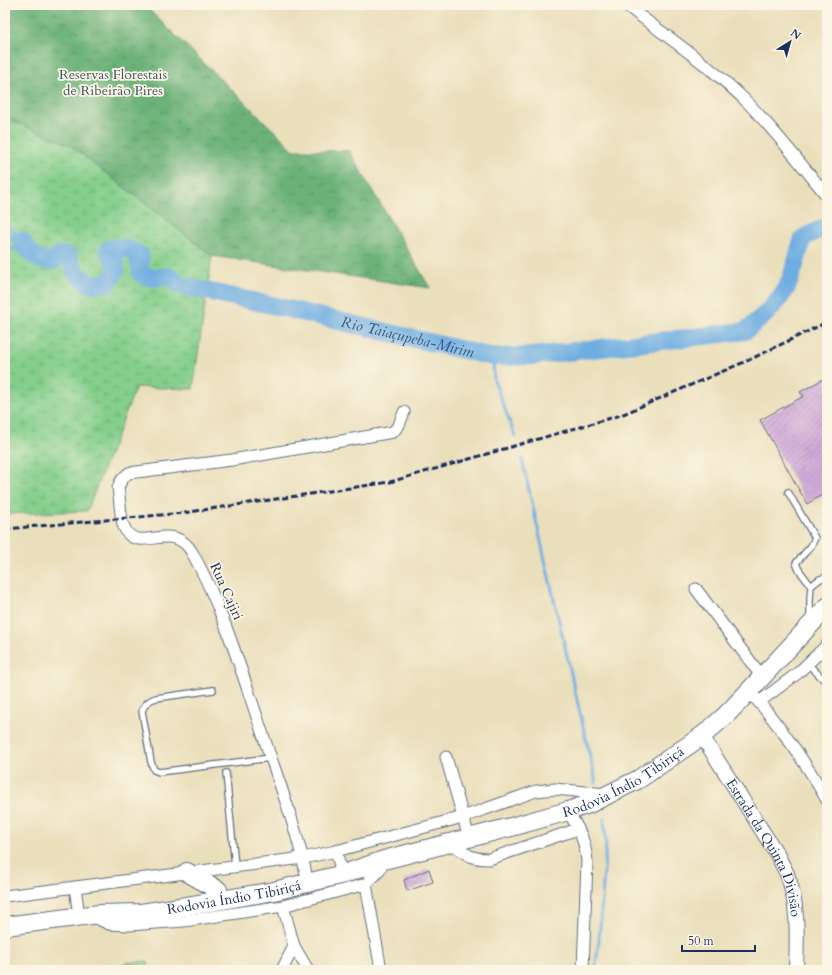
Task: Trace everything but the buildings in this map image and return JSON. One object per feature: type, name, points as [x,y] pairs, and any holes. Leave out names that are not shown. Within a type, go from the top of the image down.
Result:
[{"type":"highway","name":"Rodovia Índio Tibiriçá","points":[[5,926],[89,915],[141,913],[274,891],[344,874],[366,865],[568,811],[611,794],[639,779],[669,760],[702,736],[725,716],[754,697],[762,677],[827,607]]},
{"type":"highway","name":"Rodovia Índio Tibiriçá","points":[[89,915],[124,905],[218,890],[338,858],[366,865]]},
{"type":"highway","points":[[187,872],[218,890]]},
{"type":"street","points":[[626,5],[703,64],[747,102],[782,141],[827,196]]},
{"type":"street","name":"Rua Cajiri","points":[[304,866],[228,631],[212,593],[192,552],[187,545],[176,537],[170,536],[143,540],[131,536],[123,526],[118,488],[119,482],[129,473],[232,460],[393,432],[399,425],[404,412]]},
{"type":"street","points":[[696,589],[762,677]]},
{"type":"street","points":[[827,645],[798,673],[754,697],[789,740],[815,778],[827,800]]},
{"type":"street","name":"Estrada da Quinta Divisão","points":[[702,736],[777,854],[787,875],[793,898],[797,929],[796,970]]},
{"type":"street","points":[[446,757],[469,838]]},
{"type":"street","points":[[338,858],[463,817],[536,791],[555,789],[611,794]]},
{"type":"street","points":[[568,811],[586,846],[587,861],[583,970]]},
{"type":"street","points":[[451,842],[467,855],[478,859],[489,859],[578,829]]},
{"type":"street","points":[[75,887],[89,915],[109,924],[184,921],[283,906],[366,884],[379,871],[384,860]]},
{"type":"street","points":[[5,896],[235,866],[304,866]]},
{"type":"street","points":[[366,884],[381,970]]},
{"type":"street","points":[[283,906],[294,946],[308,970]]},
{"type":"street","points":[[282,970],[294,946]]},
{"type":"lane","points":[[788,492],[815,538],[811,546],[796,563],[799,570],[811,586],[810,626]]},
{"type":"lane","points":[[811,586],[820,579],[827,577]]},
{"type":"lane","points":[[808,664],[827,683]]},
{"type":"lane","points":[[213,690],[156,698],[144,706],[142,711],[151,762],[154,770],[159,772],[270,758]]},
{"type":"lane","points":[[226,774],[235,866]]},
{"type":"green space","name":"Reservas Florestais de Ribeirão Pires","points":[[5,5],[144,5],[294,150],[349,151],[430,288],[212,256],[70,145],[5,118]]},
{"type":"green space","points":[[5,118],[70,145],[212,256],[193,389],[136,387],[87,511],[5,514]]},
{"type":"green space","points":[[148,961],[149,970],[125,970],[124,963]]},
{"type":"waterway","points":[[5,222],[21,240]]},
{"type":"waterway","name":"Rio Taiaçupeba-Mirim","points":[[21,240],[31,253],[41,260],[53,261],[59,255],[69,257],[75,272],[89,284],[108,283],[116,266],[108,250],[121,247],[129,249],[141,256],[139,263],[141,274],[153,278],[168,276],[183,286],[493,357],[533,356],[745,331],[767,312],[786,289],[789,284],[803,238],[827,226]]},
{"type":"waterway","points":[[5,235],[21,240]]},
{"type":"waterway","points":[[5,251],[16,248],[21,240]]},
{"type":"waterway","points":[[493,357],[494,380],[515,436]]},
{"type":"waterway","points":[[522,459],[596,783]]},
{"type":"waterway","points":[[595,970],[599,940],[606,843],[604,819]]},
{"type":"railway","points":[[5,529],[183,513],[390,482],[621,415],[749,360],[827,322]]}]
